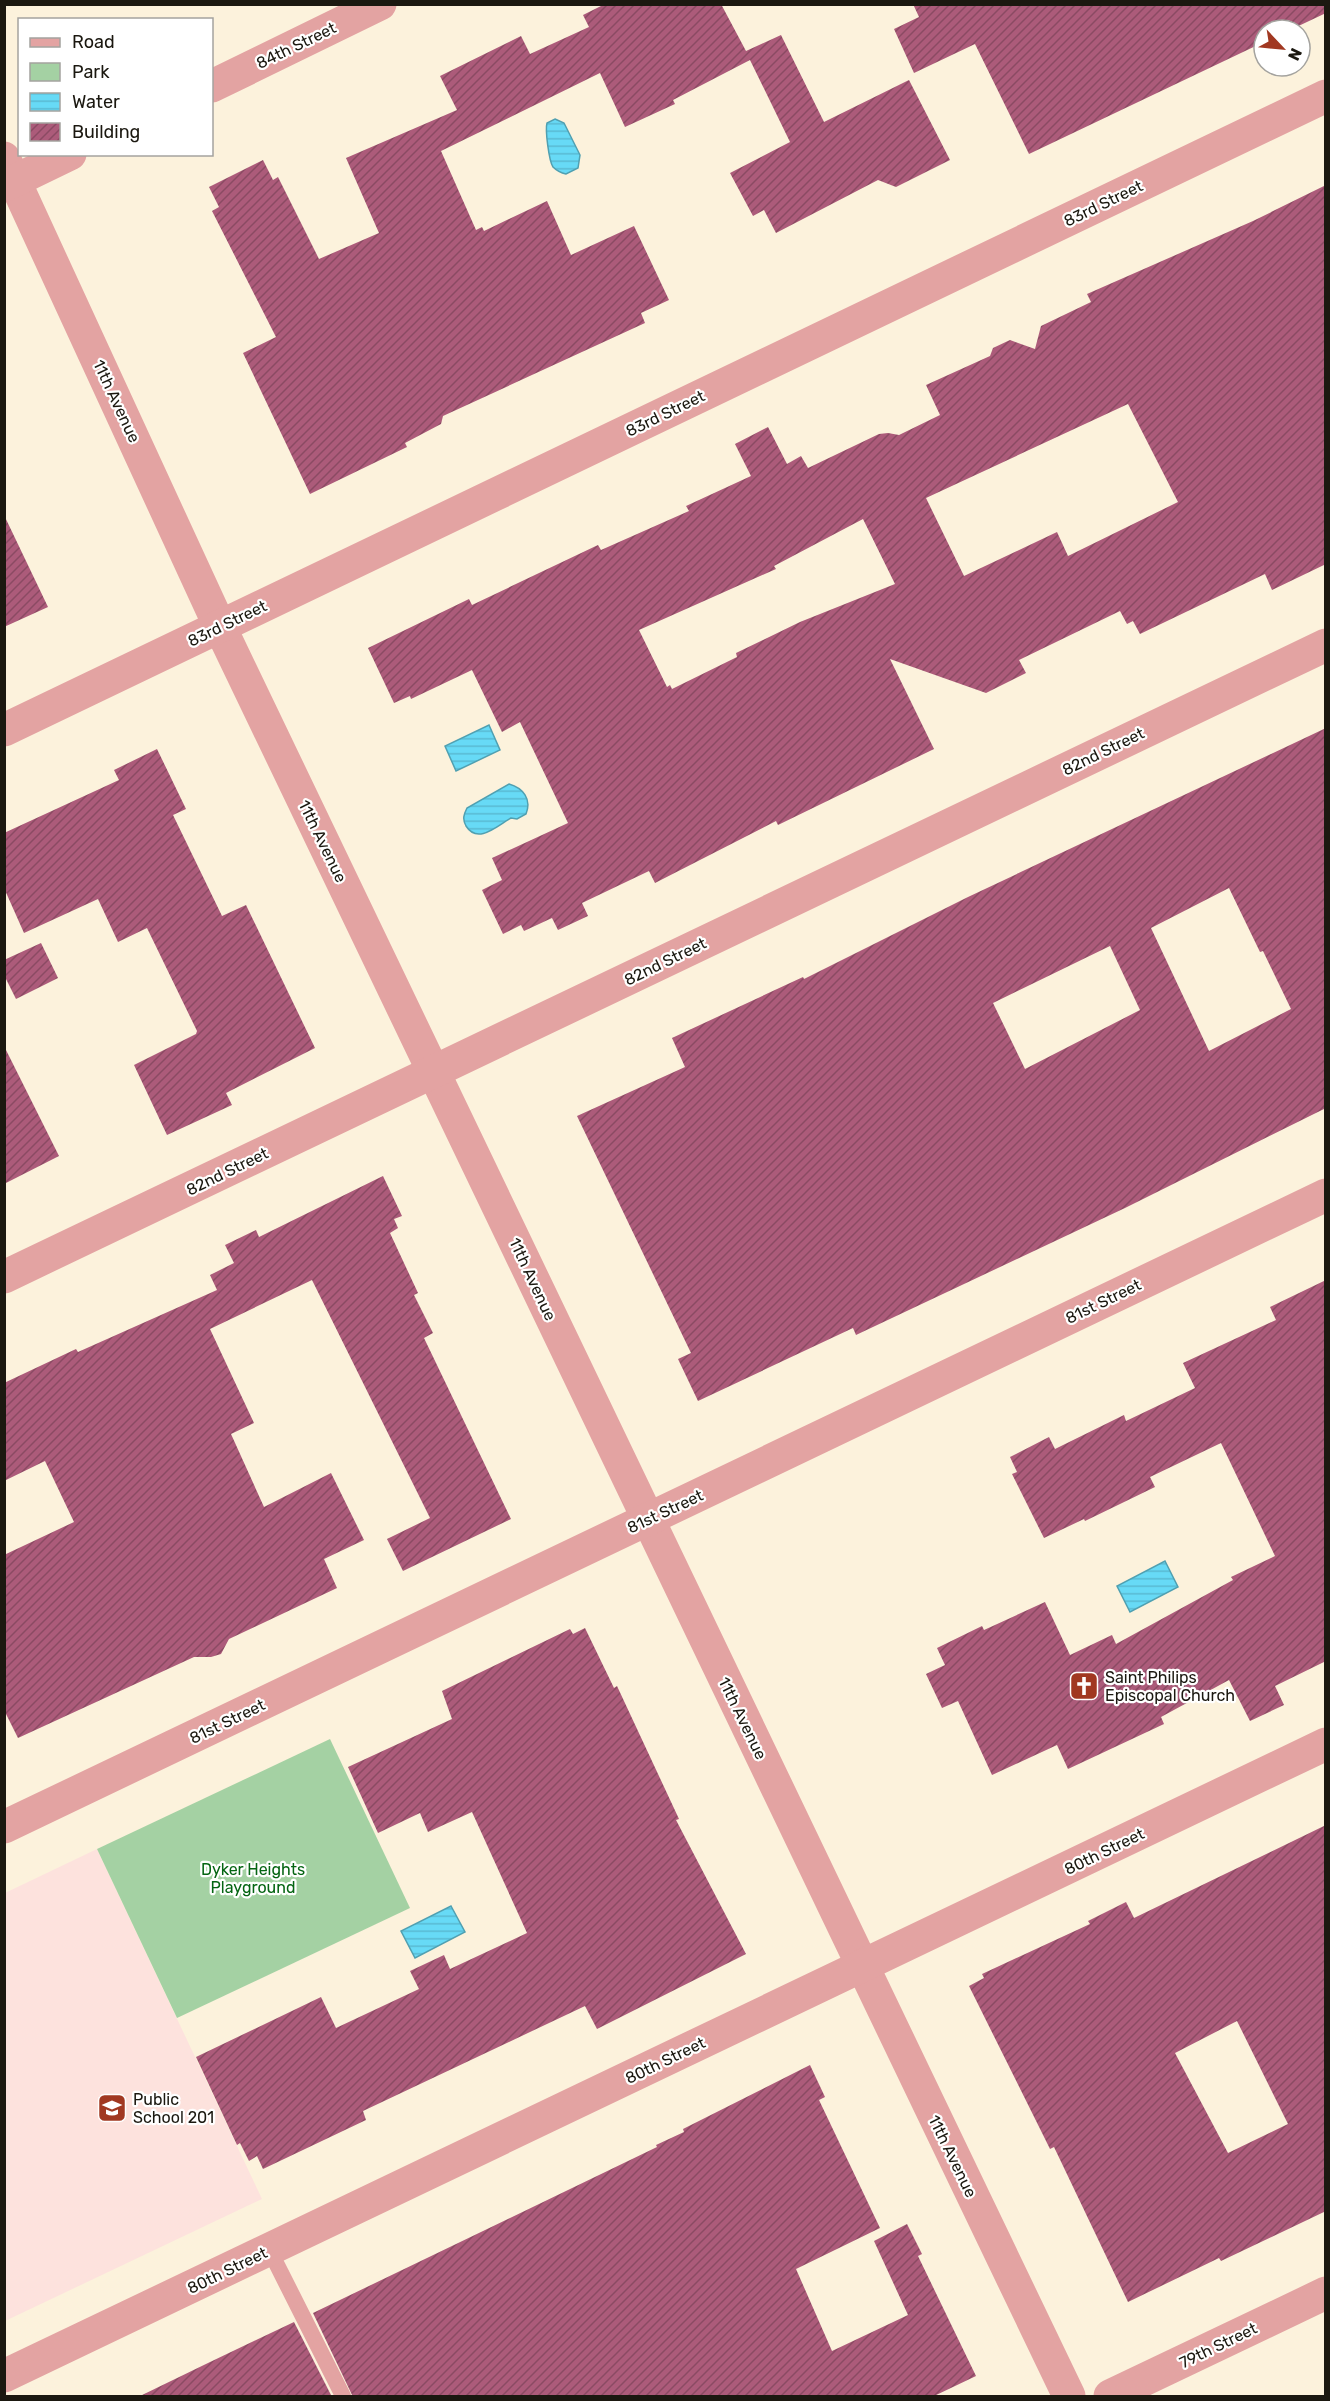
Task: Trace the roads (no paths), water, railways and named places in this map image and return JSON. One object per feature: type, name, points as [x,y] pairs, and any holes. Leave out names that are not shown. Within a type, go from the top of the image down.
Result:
[{"type":"street","name":"84th Street","points":[[213,86],[380,4]]},
{"type":"street","name":"83rd Street","points":[[4,730],[1326,96]]},
{"type":"street","points":[[8,175],[64,156]]},
{"type":"street","name":"11th Avenue","points":[[8,175],[220,627],[1069,2397]]},
{"type":"street","name":"82nd Street","points":[[4,1277],[1326,645]]},
{"type":"street","name":"81st Street","points":[[4,1827],[1326,1195]]},
{"type":"street","name":"80th Street","points":[[4,2376],[1326,1744]]},
{"type":"street","name":"79th Street","points":[[1110,2397],[1326,2293]]},
{"type":"lane","points":[[269,2249],[343,2397]]},
{"type":"water","points":[[555,119],[564,123],[580,155],[578,168],[566,174],[553,167],[549,152],[547,123]]},
{"type":"water","points":[[489,725],[500,750],[456,771],[445,746]]},
{"type":"water","points":[[509,784],[518,788],[525,795],[528,804],[526,814],[517,819],[511,818],[482,834],[471,831],[464,821],[467,808]]},
{"type":"water","points":[[1165,1561],[1178,1587],[1130,1612],[1117,1586]]},
{"type":"water","points":[[451,1906],[465,1932],[415,1958],[401,1931]]},
{"type":"place","name":"Saint Philips Episcopal Church","points":[[1084,1686]]},
{"type":"place","name":"Public School 201","points":[[112,2108]]},
{"type":"park label","name":"Dyker Heights Playground","points":[[253,1878]]}]
